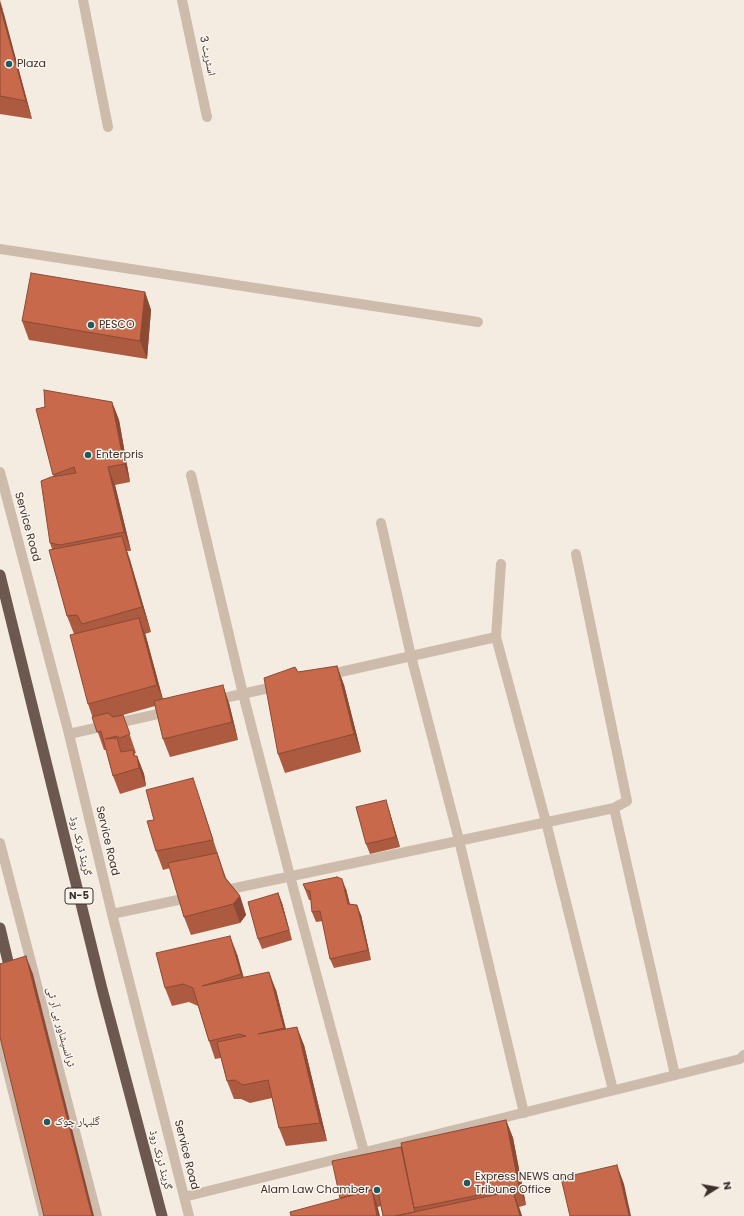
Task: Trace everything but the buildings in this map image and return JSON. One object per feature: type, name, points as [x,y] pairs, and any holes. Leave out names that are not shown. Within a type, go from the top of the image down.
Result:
[{"type":"highway","name":"گرینڈ ٹرنک روڈ","points":[[0,575],[102,989],[162,1216]]},
{"type":"highway","points":[[0,928],[13,981]]},
{"type":"street","points":[[83,0],[108,127]]},
{"type":"street","name":"اسٹریٹ 3","points":[[182,0],[207,117]]},
{"type":"street","points":[[0,249],[478,322]]},
{"type":"street","name":"Service Road","points":[[0,472],[68,734],[189,1216]]},
{"type":"street","points":[[191,475],[243,694],[364,1152]]},
{"type":"street","points":[[381,523],[411,656],[459,840],[524,1113]]},
{"type":"street","points":[[112,914],[614,808],[628,801],[576,554]]},
{"type":"street","points":[[501,564],[496,637],[546,822],[614,1090]]},
{"type":"street","points":[[319,677],[496,637]]},
{"type":"street","points":[[205,703],[289,684]]},
{"type":"street","points":[[68,734],[182,708]]},
{"type":"street","points":[[614,808],[675,1075]]},
{"type":"street","name":"ٹرانسپشاور بی آر ٹی","points":[[0,843],[97,1216]]},
{"type":"street","points":[[0,1040],[44,1216]]},
{"type":"street","points":[[184,1197],[740,1059],[744,1055]]},
{"type":"place","name":"Plaza","points":[[9,64]]},
{"type":"place","name":"PESCO","points":[[91,325]]},
{"type":"place","name":"Enterpris","points":[[88,455]]},
{"type":"place","name":"گلبہار چوک","points":[[47,1122]]},
{"type":"place","name":"Express NEWS and Tribune Office","points":[[467,1183]]},
{"type":"place","name":"Alam Law Chamber","points":[[377,1190]]}]
